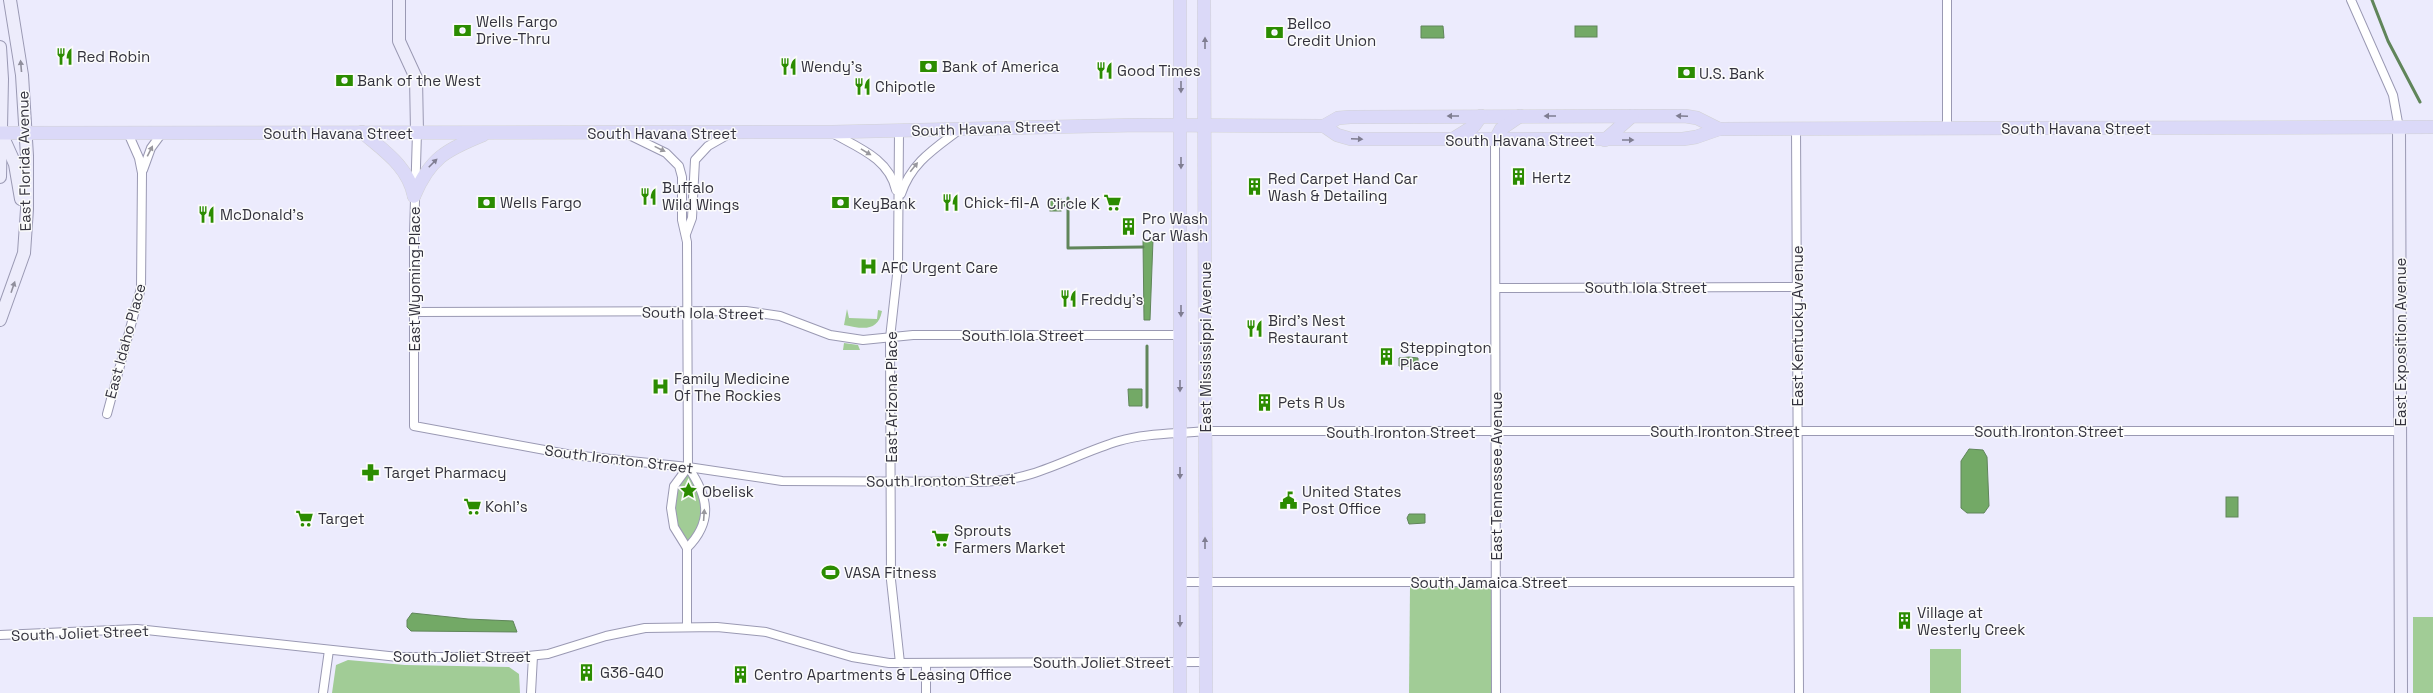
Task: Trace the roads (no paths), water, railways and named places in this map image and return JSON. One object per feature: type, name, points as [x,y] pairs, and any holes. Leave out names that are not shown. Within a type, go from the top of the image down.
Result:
[{"type":"main road","name":"East Mississippi Avenue","points":[[1180,0],[1180,693]]},
{"type":"main road","name":"East Mississippi Avenue","points":[[1204,0],[1206,693]]},
{"type":"main road","name":"South Havana Street","points":[[0,133],[832,132],[1181,124],[1324,126],[1336,119],[1350,117],[1481,116],[1691,117],[1719,129]]},
{"type":"main road","points":[[1449,140],[1471,129],[1481,116]]},
{"type":"main road","points":[[1495,140],[1501,129],[1520,116]]},
{"type":"main road","points":[[1606,140],[1632,116]]},
{"type":"main road","name":"South Havana Street","points":[[1324,126],[1337,136],[1351,139],[1449,140],[1683,139],[1696,137],[1719,129],[2433,127]]},
{"type":"main road","points":[[362,132],[400,164],[410,179],[414,196]]},
{"type":"main road","points":[[414,196],[424,174],[433,162],[450,149],[488,132]]},
{"type":"street","name":"East Florida Avenue","points":[[0,320],[24,252],[27,209],[26,133],[20,54],[10,0]]},
{"type":"street","points":[[399,0],[399,41],[416,78],[417,132]]},
{"type":"street","points":[[1947,0],[1947,128]]},
{"type":"street","name":"East Exposition Avenue","points":[[2351,0],[2393,95],[2399,128],[2401,693]]},
{"type":"street","name":"East Florida Avenue","points":[[0,47],[0,177]]},
{"type":"street","name":"East Kentucky Avenue","points":[[1796,128],[1799,693]]},
{"type":"street","points":[[899,202],[907,177],[913,168],[961,129]]},
{"type":"street","name":"East Arizona Place","points":[[899,131],[898,282],[890,323],[890,338],[892,593],[900,663]]},
{"type":"street","name":"East Idaho Place","points":[[142,173],[151,148],[162,132]]},
{"type":"street","name":"East Wyoming Place","points":[[414,426],[414,196],[417,132]]},
{"type":"street","points":[[686,234],[692,218],[695,160],[708,146],[732,132]]},
{"type":"street","points":[[832,132],[878,159],[893,180],[899,202]]},
{"type":"street","points":[[0,133],[11,152],[17,176],[22,209],[24,252]]},
{"type":"street","name":"East Idaho Place","points":[[107,414],[141,288],[142,173],[139,158],[128,133]]},
{"type":"street","points":[[624,133],[666,153],[679,166],[682,176],[682,220],[686,234],[688,467],[702,490],[705,503],[701,530],[687,548]]},
{"type":"street","name":"East Tennessee Avenue","points":[[1495,140],[1496,693]]},
{"type":"street","name":"South Iola Street","points":[[1496,288],[1797,287]]},
{"type":"street","name":"South Iola Street","points":[[414,312],[754,312],[780,316],[837,337],[863,340],[913,335],[1180,335]]},
{"type":"street","name":"South Ironton Street","points":[[414,426],[572,455],[688,467],[782,481],[892,482],[985,482],[1015,479],[1048,470],[1120,440],[1205,432],[2400,431]]},
{"type":"street","points":[[687,626],[687,548],[674,527],[671,508],[674,486],[688,467]]},
{"type":"street","name":"South Jamaica Street","points":[[1180,582],[1798,582]]},
{"type":"street","name":"South Joliet Street","points":[[0,635],[40,635],[99,629],[143,629],[398,657],[532,656],[631,630],[687,626],[730,627],[766,632],[856,658],[900,663],[1206,662]]},
{"type":"street","points":[[323,693],[329,650]]},
{"type":"street","points":[[531,693],[532,656]]},
{"type":"street","points":[[926,663],[926,693]]},
{"type":"waterway","points":[[2372,0],[2388,41],[2420,102]]},
{"type":"waterway","points":[[1068,198],[1068,248],[1143,247]]},
{"type":"waterway","points":[[1061,205],[1068,205]]},
{"type":"waterway","points":[[1147,346],[1147,407]]},
{"type":"place","name":"Wells Fargo Drive-Thru","points":[[463,30]]},
{"type":"place","name":"Bellco Credit Union","points":[[1274,32]]},
{"type":"place","name":"Red Robin","points":[[64,56]]},
{"type":"place","name":"Wendy's","points":[[788,66]]},
{"type":"place","name":"Bank of America","points":[[929,66]]},
{"type":"place","name":"Good Times","points":[[1104,70]]},
{"type":"place","name":"U.S. Bank","points":[[1686,73]]},
{"type":"place","name":"Bank of the West","points":[[344,80]]},
{"type":"place","name":"Chipotle","points":[[862,86]]},
{"type":"place","name":"Hertz","points":[[1519,177]]},
{"type":"place","name":"Red Carpet Hand Car Wash & Detailing","points":[[1255,187]]},
{"type":"place","name":"Buffalo Wild Wings","points":[[649,196]]},
{"type":"place","name":"Wells Fargo","points":[[487,202]]},
{"type":"place","name":"Chick-fil-A","points":[[951,202]]},
{"type":"place","name":"KeyBank","points":[[840,203]]},
{"type":"place","name":"Circle K","points":[[1113,203]]},
{"type":"place","name":"McDonald's","points":[[207,214]]},
{"type":"place","name":"Pro Wash Car Wash","points":[[1129,227]]},
{"type":"place","name":"AFC Urgent Care","points":[[868,267]]},
{"type":"place","name":"Freddy's","points":[[1068,299]]},
{"type":"place","name":"Bird's Nest Restaurant","points":[[1255,329]]},
{"type":"place","name":"Steppington Place","points":[[1387,356]]},
{"type":"place","name":"Family Medicine Of The Rockies","points":[[661,387]]},
{"type":"place","name":"Pets R Us","points":[[1265,402]]},
{"type":"place","name":"Target Pharmacy","points":[[371,472]]},
{"type":"place","name":"Obelisk","points":[[689,491]]},
{"type":"place","name":"United States Post Office","points":[[1289,500]]},
{"type":"place","name":"Kohl's","points":[[472,506]]},
{"type":"place","name":"Target","points":[[305,518]]},
{"type":"place","name":"Sprouts Farmers Market","points":[[941,539]]},
{"type":"place","name":"VASA Fitness","points":[[831,572]]},
{"type":"place","name":"Village at Westerly Creek","points":[[1904,621]]},
{"type":"place","name":"G36-G40","points":[[587,672]]},
{"type":"place","name":"Centro Apartments & Leasing Office","points":[[741,674]]}]
